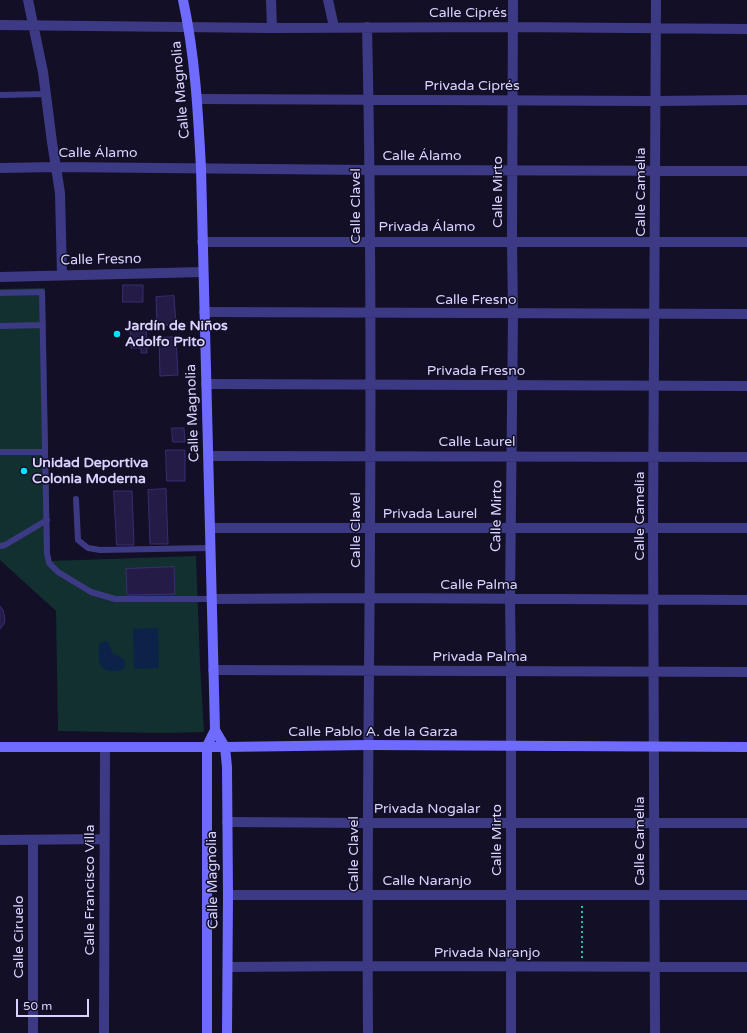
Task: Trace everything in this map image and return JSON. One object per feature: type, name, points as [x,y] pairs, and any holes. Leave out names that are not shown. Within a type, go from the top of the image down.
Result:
[{"type":"street","points":[[28,0],[40,55],[60,193],[62,275]]},
{"type":"street","name":"Calle Magnolia","points":[[183,0],[189,27],[197,99],[201,168],[212,599],[215,730],[207,746],[207,1033]]},
{"type":"street","points":[[272,0],[272,28]]},
{"type":"street","points":[[328,0],[334,27]]},
{"type":"street","name":"Calle Mirto","points":[[511,1033],[510,967],[512,823],[510,599],[512,529],[511,385],[513,314],[512,0]]},
{"type":"street","name":"Calle Camelia","points":[[655,1033],[653,600],[656,0]]},
{"type":"street","name":"Calle Ciprés","points":[[0,25],[272,28],[513,27],[747,29]]},
{"type":"street","name":"Calle Clavel","points":[[367,27],[370,170],[368,1033]]},
{"type":"street","name":"Privada Ciprés","points":[[197,99],[747,100]]},
{"type":"street","name":"Calle Álamo","points":[[0,168],[56,167],[747,171]]},
{"type":"street","name":"Privada Álamo","points":[[202,242],[747,242]]},
{"type":"street","name":"Calle Fresno","points":[[0,277],[203,272]]},
{"type":"street","name":"Calle Fresno","points":[[204,312],[747,314]]},
{"type":"street","name":"Privada Fresno","points":[[206,384],[747,386]]},
{"type":"street","name":"Calle Laurel","points":[[208,456],[747,457]]},
{"type":"street","name":"Privada Laurel","points":[[210,528],[747,528]]},
{"type":"street","name":"Calle Palma","points":[[212,599],[370,598],[747,600]]},
{"type":"street","name":"Privada Palma","points":[[213,670],[747,672]]},
{"type":"street","name":"Calle Magnolia","points":[[215,730],[225,747],[227,767],[227,1033]]},
{"type":"street","name":"Calle Pablo A. de la Garza","points":[[0,747],[511,745],[747,747]]},
{"type":"street","name":"Calle Francisco Villa","points":[[104,1033],[105,747]]},
{"type":"street","name":"Privada Nogalar","points":[[227,822],[368,824],[747,823]]},
{"type":"street","points":[[0,840],[104,839]]},
{"type":"street","name":"Calle Ciruelo","points":[[32,1033],[33,840]]},
{"type":"street","name":"Calle Naranjo","points":[[228,895],[747,895]]},
{"type":"street","name":"Privada Naranjo","points":[[228,967],[747,967]]},
{"type":"lane","points":[[0,95],[46,94]]},
{"type":"lane","points":[[0,293],[42,292],[47,553],[49,563],[58,572],[91,592],[114,599],[212,599]]},
{"type":"lane","points":[[0,326],[43,325]]},
{"type":"lane","points":[[0,452],[45,452]]},
{"type":"lane","points":[[76,500],[78,540],[88,548],[100,550],[210,548]]},
{"type":"lane","points":[[0,546],[5,545],[47,520]]},
{"type":"path","points":[[582,895],[582,967]]},
{"type":"green space","name":"Unidad Deportiva Colonia Moderna","points":[[45,288],[50,561],[196,556],[204,732],[161,733],[58,731],[56,611],[0,560],[0,289]]},
{"type":"water","points":[[158,628],[159,668],[134,669],[133,629]]},
{"type":"water","points":[[105,641],[108,642],[113,654],[123,658],[125,662],[124,669],[112,671],[103,668],[99,657],[99,644]]},
{"type":"building","points":[[123,285],[143,285],[143,302],[123,302]]},
{"type":"building","points":[[174,296],[176,325],[157,325],[156,297]]},
{"type":"building","points":[[146,325],[147,353],[141,353],[141,348],[131,348],[130,326]]},
{"type":"building","points":[[176,337],[178,375],[160,376],[159,338]]},
{"type":"building","points":[[172,428],[184,428],[185,442],[173,442]]},
{"type":"building","points":[[166,450],[185,450],[185,481],[167,481]]},
{"type":"building","points":[[166,489],[168,544],[150,544],[148,490]]},
{"type":"building","points":[[114,491],[132,491],[134,545],[117,545]]},
{"type":"building","points":[[174,567],[175,594],[127,595],[126,569]]},
{"type":"building","points":[[0,606],[3,610],[5,619],[4,624],[0,629]]},
{"type":"place","name":"Jardín de Niños Adolfo Prito","points":[[117,334]]},
{"type":"place","name":"Unidad Deportiva Colonia Moderna","points":[[24,471]]}]
